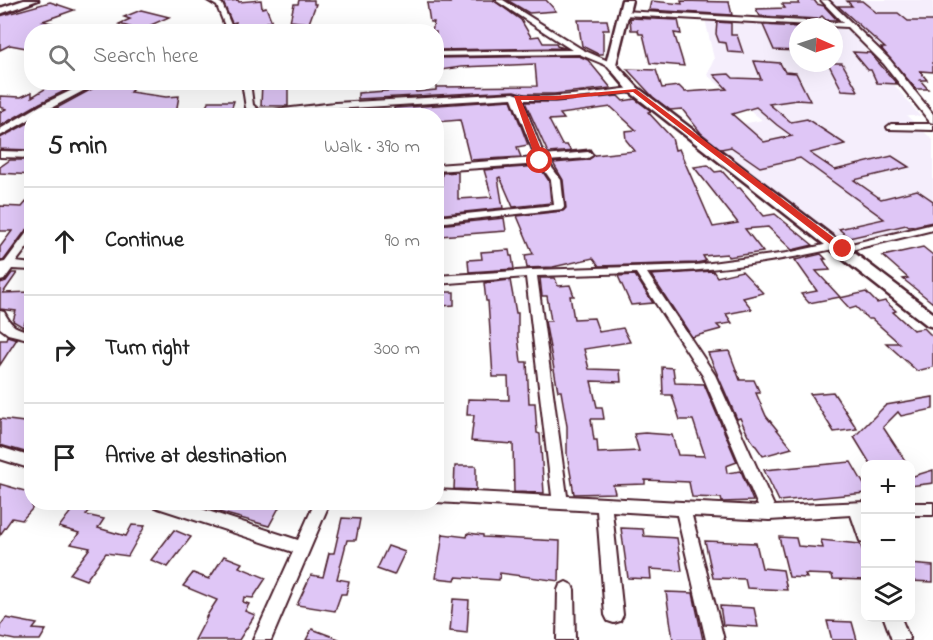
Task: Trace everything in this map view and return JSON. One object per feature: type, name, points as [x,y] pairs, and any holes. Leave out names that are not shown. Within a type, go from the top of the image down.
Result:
[{"type":"main road","points":[[0,11],[28,1]]},
{"type":"main road","points":[[625,6],[612,63],[634,90],[933,321]]},
{"type":"street","points":[[210,0],[220,5],[228,24]]},
{"type":"street","points":[[498,0],[580,52],[612,63]]},
{"type":"street","points":[[824,0],[887,62],[933,120]]},
{"type":"street","points":[[625,6],[850,25]]},
{"type":"street","points":[[444,54],[580,52]]},
{"type":"street","points":[[42,108],[79,90]]},
{"type":"street","points":[[247,90],[249,106],[252,108]]},
{"type":"street","points":[[369,108],[514,95],[517,98],[555,98],[634,90]]},
{"type":"street","points":[[444,219],[560,207],[556,180],[542,159],[517,98]]},
{"type":"street","points":[[0,133],[24,119]]},
{"type":"street","points":[[891,127],[933,128]]},
{"type":"street","points":[[0,154],[24,155]]},
{"type":"street","points":[[444,167],[540,161],[588,155]]},
{"type":"street","points":[[444,279],[531,273],[696,268],[840,247],[933,227]]},
{"type":"street","points":[[0,277],[4,265],[24,242]]},
{"type":"street","points":[[4,265],[24,266]]},
{"type":"street","points":[[640,271],[709,375],[769,513]]},
{"type":"street","points":[[531,273],[560,502]]},
{"type":"street","points":[[0,315],[4,325],[12,331],[24,334]]},
{"type":"street","points":[[0,453],[24,460]]},
{"type":"street","points":[[444,496],[769,513],[861,508]]},
{"type":"street","points":[[604,504],[614,615]]},
{"type":"street","points":[[683,508],[716,640]]},
{"type":"street","points":[[915,509],[933,509]]},
{"type":"street","points":[[183,510],[303,548]]},
{"type":"street","points":[[262,640],[320,510]]},
{"type":"street","points":[[566,590],[567,640]]},
{"type":"street","points":[[894,622],[901,640]]},
{"type":"shaded area","points":[[829,0],[933,0],[933,45],[875,47]]},
{"type":"shaded area","points":[[705,19],[789,25],[789,72],[843,72],[843,29],[848,29],[920,116],[907,116],[933,140],[933,223],[844,242],[698,133],[762,120],[707,75],[714,59]]},
{"type":"building","points":[[261,0],[262,8],[266,7],[272,22],[266,22],[266,24],[232,23],[223,2]]},
{"type":"building","points":[[299,0],[314,0],[316,4],[309,23],[290,21],[294,4],[298,4]]},
{"type":"building","points":[[448,0],[493,0],[521,20],[531,37],[539,36],[543,43],[556,43],[557,46],[565,48],[444,50],[444,24],[430,22],[427,3],[450,3]]},
{"type":"building","points":[[507,0],[546,0],[556,11],[529,13]]},
{"type":"building","points":[[797,0],[814,0],[817,4],[824,6],[835,18],[760,16],[756,9],[785,8],[782,4],[799,4]]},
{"type":"building","points":[[651,1],[682,4],[681,1],[729,2],[732,15],[649,10]]},
{"type":"building","points":[[847,1],[862,1],[877,13],[898,13],[908,21],[933,21],[933,72],[920,71],[927,80],[920,80],[928,89],[916,89],[881,48],[885,48],[838,6],[852,6]]},
{"type":"building","points":[[50,2],[74,10],[43,21],[55,24],[24,24],[24,48],[10,45],[0,50],[0,16]]},
{"type":"building","points":[[141,10],[169,17],[153,24],[119,24],[130,19],[124,17]]},
{"type":"building","points":[[630,18],[678,20],[681,34],[674,33],[684,66],[650,63],[643,34],[639,34],[638,30],[631,30]]},
{"type":"building","points":[[578,20],[607,20],[609,30],[603,30],[603,54],[582,46]]},
{"type":"building","points":[[717,22],[731,23],[731,35],[737,35],[743,53],[728,52],[726,43],[719,42],[716,34]]},
{"type":"building","points":[[763,25],[789,26],[789,51],[774,50]]},
{"type":"building","points":[[853,52],[870,53],[897,84],[877,83],[871,70],[868,70]]},
{"type":"building","points":[[579,56],[588,60],[611,88],[554,94],[525,94],[514,91],[358,99],[358,93],[401,90],[415,90],[416,92],[444,90],[444,87],[537,86],[535,64],[444,70],[444,58]]},
{"type":"building","points":[[754,61],[780,63],[785,72],[796,73],[810,101],[797,100],[769,104],[791,122],[807,119],[845,144],[810,153],[835,170],[892,156],[909,167],[854,180],[881,199],[917,190],[933,201],[933,222],[909,227],[906,225],[849,238],[839,229],[884,219],[800,158],[760,167],[731,147],[721,149],[701,133],[682,109],[670,110],[653,97],[627,69],[656,70],[662,88],[679,86],[685,92],[727,89],[714,75],[729,74],[733,78],[761,79]],"holes":[[[756,107],[792,136],[764,142],[732,114]]]},
{"type":"building","points":[[843,65],[858,91],[842,90],[833,72],[843,72]]},
{"type":"building","points":[[43,90],[67,90],[31,108],[24,108],[24,112],[0,126],[0,112],[6,109],[0,107],[0,96],[21,97],[32,92],[32,97]]},
{"type":"building","points":[[90,90],[132,90],[130,92],[166,97],[179,96],[177,108],[57,108]]},
{"type":"building","points":[[262,90],[288,90],[288,106],[261,106]]},
{"type":"building","points":[[618,96],[623,101],[635,99],[651,111],[648,112],[672,138],[675,150],[679,149],[713,227],[738,223],[694,167],[708,165],[715,172],[722,171],[764,216],[775,214],[813,245],[792,250],[768,227],[745,229],[763,252],[728,257],[727,254],[703,256],[706,261],[696,263],[599,266],[593,258],[553,267],[527,268],[525,255],[533,254],[517,216],[563,211],[566,208],[563,180],[553,163],[588,160],[595,155],[635,151],[626,140],[625,131],[636,130],[611,107],[560,114],[564,119],[549,120],[562,145],[567,145],[571,151],[590,149],[592,152],[588,150],[548,153],[525,102],[555,102]]},
{"type":"building","points":[[511,100],[528,145],[517,147],[521,157],[470,160],[460,120],[444,121],[444,108],[394,108]]},
{"type":"building","points":[[209,101],[234,101],[232,108],[205,108]]},
{"type":"building","points":[[24,125],[24,150],[0,149],[0,138]]},
{"type":"building","points":[[10,160],[24,160],[24,174],[0,173],[0,167]]},
{"type":"building","points":[[539,166],[549,181],[551,203],[513,207],[500,177],[498,178],[503,208],[444,214],[444,173],[458,172],[458,199],[492,197],[484,170]]},
{"type":"building","points":[[24,205],[24,233],[4,260],[0,261],[0,247],[12,231],[0,231],[0,206],[22,207]]},
{"type":"building","points":[[504,218],[506,231],[444,236],[444,224]]},
{"type":"building","points":[[923,247],[933,255],[933,303],[903,279],[908,278],[883,256]]},
{"type":"building","points":[[509,250],[514,269],[469,272],[468,260],[482,259],[481,252]]},
{"type":"building","points":[[821,254],[826,259],[823,259],[830,270],[816,271],[840,297],[809,303],[801,294],[817,291],[795,260]]},
{"type":"building","points":[[713,271],[717,277],[742,271],[763,293],[743,298],[752,309],[726,314],[732,323],[717,325],[721,329],[692,337],[651,275]]},
{"type":"building","points":[[12,273],[17,273],[3,293],[24,292],[23,327],[13,321],[16,311],[0,309],[0,283],[6,281]]},
{"type":"building","points":[[635,275],[653,303],[631,305],[618,276]]},
{"type":"building","points":[[540,278],[555,278],[558,286],[570,285],[574,296],[570,296],[574,319],[594,318],[599,332],[623,328],[630,342],[584,349],[589,369],[620,370],[621,382],[591,381],[597,407],[602,407],[604,419],[591,419],[598,453],[639,451],[634,434],[645,433],[672,435],[678,455],[705,456],[693,420],[680,420],[672,395],[663,395],[662,367],[673,368],[675,383],[704,384],[737,462],[726,466],[727,473],[741,471],[753,501],[722,502],[721,498],[692,497],[689,482],[645,480],[645,484],[613,485],[615,493],[574,494],[567,454],[567,426],[545,321],[551,321],[547,296],[542,296]]},
{"type":"building","points":[[510,280],[516,313],[518,313],[521,362],[527,362],[529,403],[535,403],[537,433],[540,434],[544,493],[514,492],[513,444],[471,441],[474,415],[467,415],[468,399],[509,400],[508,377],[493,377],[488,301],[486,301],[484,283]]},
{"type":"building","points":[[444,292],[454,292],[454,305],[444,306]]},
{"type":"building","points":[[866,292],[877,303],[885,301],[896,311],[893,312],[913,330],[924,328],[933,337],[933,367],[917,371],[886,343],[899,343],[872,319],[868,319],[856,307],[850,309],[840,298]]},
{"type":"building","points":[[7,336],[17,339],[0,365],[0,340],[6,340]]},
{"type":"building","points":[[729,351],[740,380],[754,380],[760,393],[756,393],[766,416],[792,448],[763,456],[748,435],[740,418],[737,419],[708,353]]},
{"type":"building","points":[[833,392],[857,429],[834,432],[810,394]]},
{"type":"building","points":[[933,397],[933,409],[901,416],[898,412],[883,427],[905,460],[868,460],[854,437],[886,405]]},
{"type":"building","points":[[0,419],[24,422],[24,452],[0,445]]},
{"type":"building","points":[[851,462],[861,479],[861,493],[779,501],[764,470]]},
{"type":"building","points":[[455,466],[476,466],[476,490],[454,489]]},
{"type":"building","points":[[933,470],[933,483],[915,485],[915,475]]},
{"type":"building","points":[[0,484],[24,491],[24,510],[31,510],[22,520],[12,518],[0,535]]},
{"type":"building","points":[[72,510],[90,510],[86,515],[104,519],[98,528],[126,536],[132,525],[145,526],[128,556],[106,553],[86,580],[70,574],[90,548],[71,544],[79,533],[59,527]]},
{"type":"building","points":[[216,510],[278,510],[269,526]]},
{"type":"building","points":[[342,518],[360,519],[356,540],[347,540],[337,579],[349,581],[346,594],[341,594],[335,611],[297,605],[311,575],[323,577],[329,553],[334,553]]},
{"type":"building","points":[[621,528],[643,529],[644,536],[677,538],[682,571],[650,569],[651,579],[628,578]]},
{"type":"building","points":[[174,530],[191,537],[168,567],[151,560]]},
{"type":"building","points":[[468,533],[483,535],[483,537],[560,541],[559,581],[500,573],[499,580],[436,578],[443,534],[467,537]]},
{"type":"building","points":[[779,537],[796,538],[798,546],[823,548],[821,540],[860,544],[861,580],[833,579],[832,575],[805,574],[807,578],[789,577]]},
{"type":"building","points":[[705,541],[756,543],[762,568],[783,570],[787,590],[747,588],[745,579],[713,578]]},
{"type":"building","points":[[388,546],[405,552],[394,575],[377,569]]},
{"type":"building","points":[[224,556],[242,563],[239,567],[266,578],[253,598],[244,597],[243,602],[249,604],[245,611],[255,615],[239,640],[195,640],[217,600],[183,586],[193,573],[209,579]]},
{"type":"building","points":[[915,564],[933,566],[933,582],[915,581]]},
{"type":"building","points":[[666,592],[693,593],[703,640],[673,640]]},
{"type":"building","points":[[453,599],[469,600],[467,633],[450,631]]},
{"type":"building","points":[[720,606],[754,608],[758,627],[723,625]]},
{"type":"building","points":[[6,618],[37,624],[33,629],[46,630],[40,640],[15,640],[0,637],[0,626]]},
{"type":"building","points":[[827,621],[852,622],[857,640],[832,640]]},
{"type":"building","points":[[312,629],[339,639],[339,640],[306,640]]},
{"type":"route","points":[[540,161],[542,159],[517,98],[555,98],[634,90],[843,249]]}]
